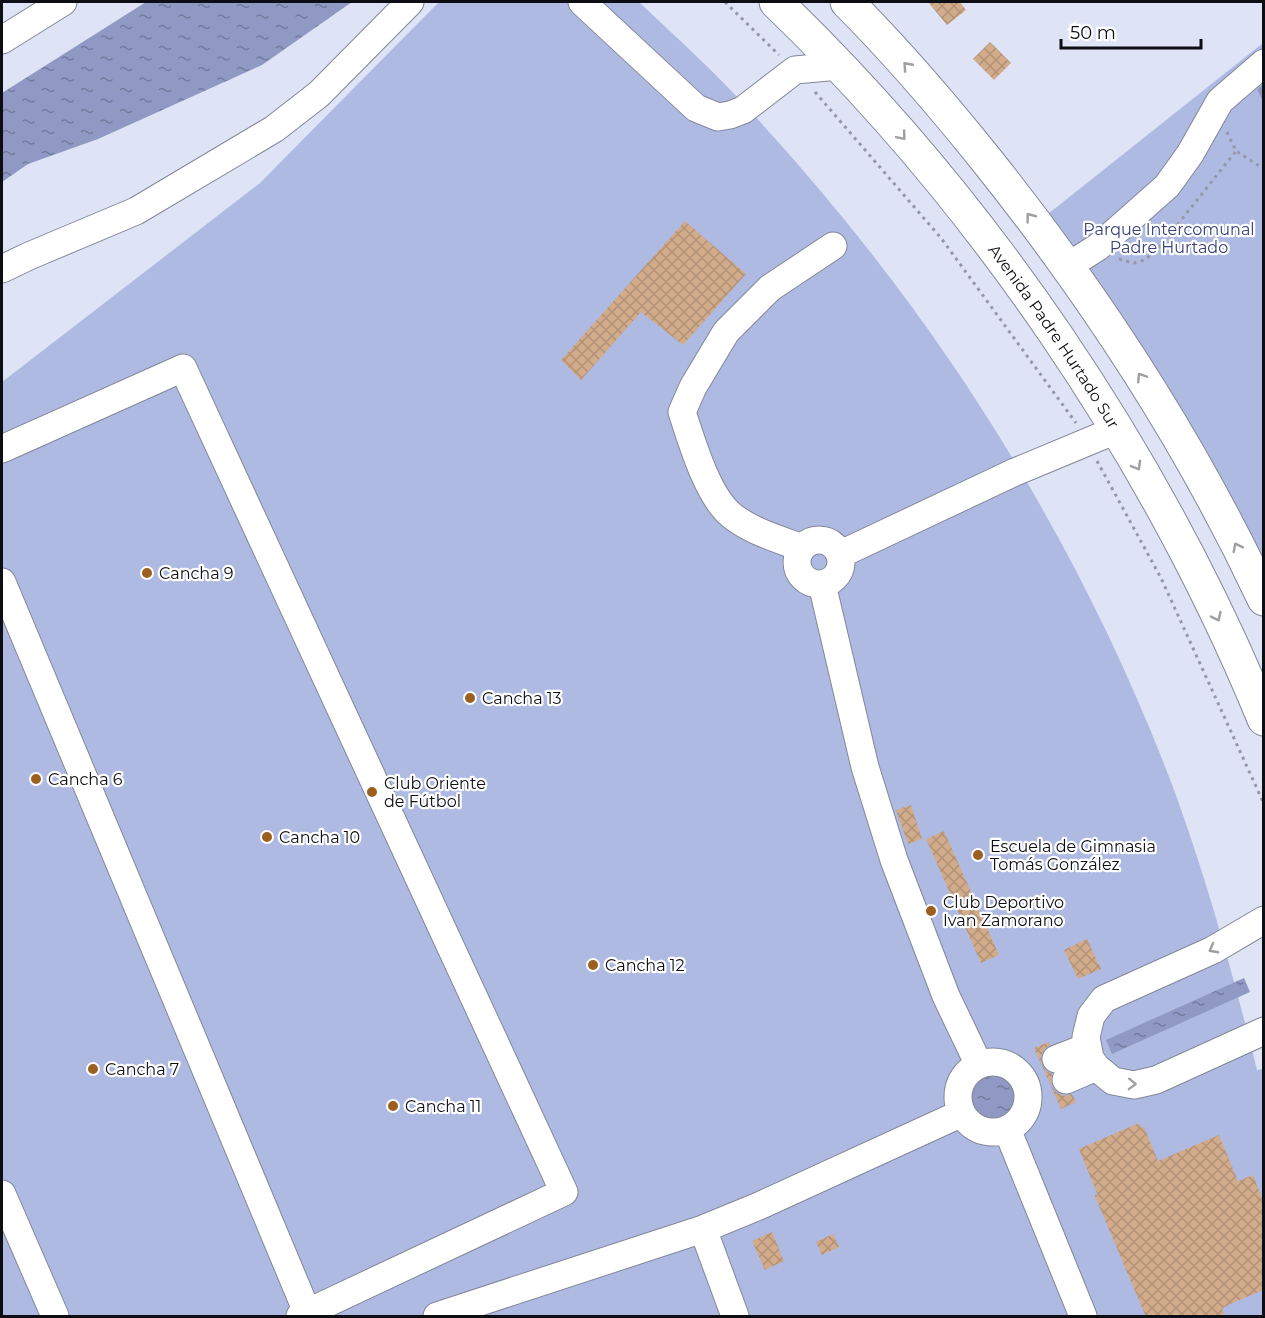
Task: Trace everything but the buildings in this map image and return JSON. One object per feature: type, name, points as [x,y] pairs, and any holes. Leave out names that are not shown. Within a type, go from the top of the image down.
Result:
[{"type":"main road","name":"Avenida Padre Hurtado Sur","points":[[776,2],[839,66],[940,181],[1032,302],[1101,436],[1192,565],[1263,719]]},
{"type":"main road","points":[[847,2],[962,129],[1063,260],[1154,397],[1195,468],[1263,599]]},
{"type":"street","points":[[2,269],[136,212],[274,129],[318,94],[410,2]]},
{"type":"street","points":[[582,2],[696,108],[718,117],[743,110],[795,70],[839,66]]},
{"type":"street","points":[[2,40],[59,3]]},
{"type":"street","points":[[1063,260],[1073,263],[1098,247],[1167,186],[1190,154],[1220,101],[1263,63]]},
{"type":"street","points":[[802,548],[743,523],[720,505],[697,458],[682,412],[693,387],[726,332],[770,288],[833,246]]},
{"type":"street","points":[[2,449],[183,368],[564,1192],[304,1314],[2,582]]},
{"type":"street","points":[[841,554],[1015,472],[1101,436]]},
{"type":"street","points":[[820,539],[833,544],[841,554],[842,561],[834,579],[822,584],[809,582],[800,572],[797,560],[802,548],[813,540],[820,539]]},
{"type":"street","points":[[822,584],[865,767],[894,860],[946,996],[979,1065]]},
{"type":"street","points":[[1263,920],[1213,950],[1104,999],[1091,1016],[1087,1026],[1091,1057],[1113,1081],[1134,1085],[1145,1084],[1263,1031]]},
{"type":"street","points":[[1043,1076],[1022,1116],[1006,1129],[996,1132],[976,1128],[962,1113],[958,1102],[959,1091],[969,1071],[979,1065],[989,1062],[1000,1063],[1043,1076],[1091,1057]]},
{"type":"street","points":[[437,1317],[703,1229],[759,1206],[962,1113]]},
{"type":"street","points":[[1006,1129],[1083,1317]]},
{"type":"street","points":[[2,1194],[55,1317]]},
{"type":"street","points":[[703,1229],[735,1317]]},
{"type":"path","points":[[725,2],[795,70],[941,238],[1073,417],[1101,436],[1161,578],[1263,804]]},
{"type":"path","points":[[1098,247],[1123,262],[1134,263],[1145,260],[1163,243],[1236,152],[1263,169]]},
{"type":"green space","points":[[439,2],[639,2],[724,83],[818,188],[882,267],[942,349],[998,434],[1097,612],[1139,704],[1177,798],[1200,865],[1257,1070],[1263,1069],[1263,1316],[2,1316],[2,382],[260,183]]},
{"type":"green space","name":"Parque Intercomunal Padre Hurtado","points":[[1263,43],[1263,579],[1043,218]]},
{"type":"water","points":[[146,2],[352,2],[262,65],[98,139],[28,164],[2,182],[2,93]]},
{"type":"water","points":[[1244,978],[1250,992],[1112,1054],[1106,1040]]},
{"type":"water","points":[[992,1072],[1008,1079],[1015,1095],[1008,1111],[992,1118],[976,1111],[969,1095],[976,1079]]},
{"type":"waterway","points":[[1264,87],[1260,90],[1264,98]]},
{"type":"place","name":"Cancha 9","points":[[147,573]]},
{"type":"place","name":"Cancha 13","points":[[470,698]]},
{"type":"place","name":"Cancha 6","points":[[36,779]]},
{"type":"place","name":"Club Oriente de Fútbol","points":[[372,792]]},
{"type":"place","name":"Cancha 10","points":[[267,837]]},
{"type":"place","name":"Escuela de Gimnasia Tomás González","points":[[978,855]]},
{"type":"place","name":"Club Deportivo Ivan Zamorano","points":[[931,911]]},
{"type":"place","name":"Cancha 12","points":[[593,965]]},
{"type":"place","name":"Cancha 7","points":[[93,1069]]},
{"type":"place","name":"Cancha 11","points":[[393,1106]]}]
